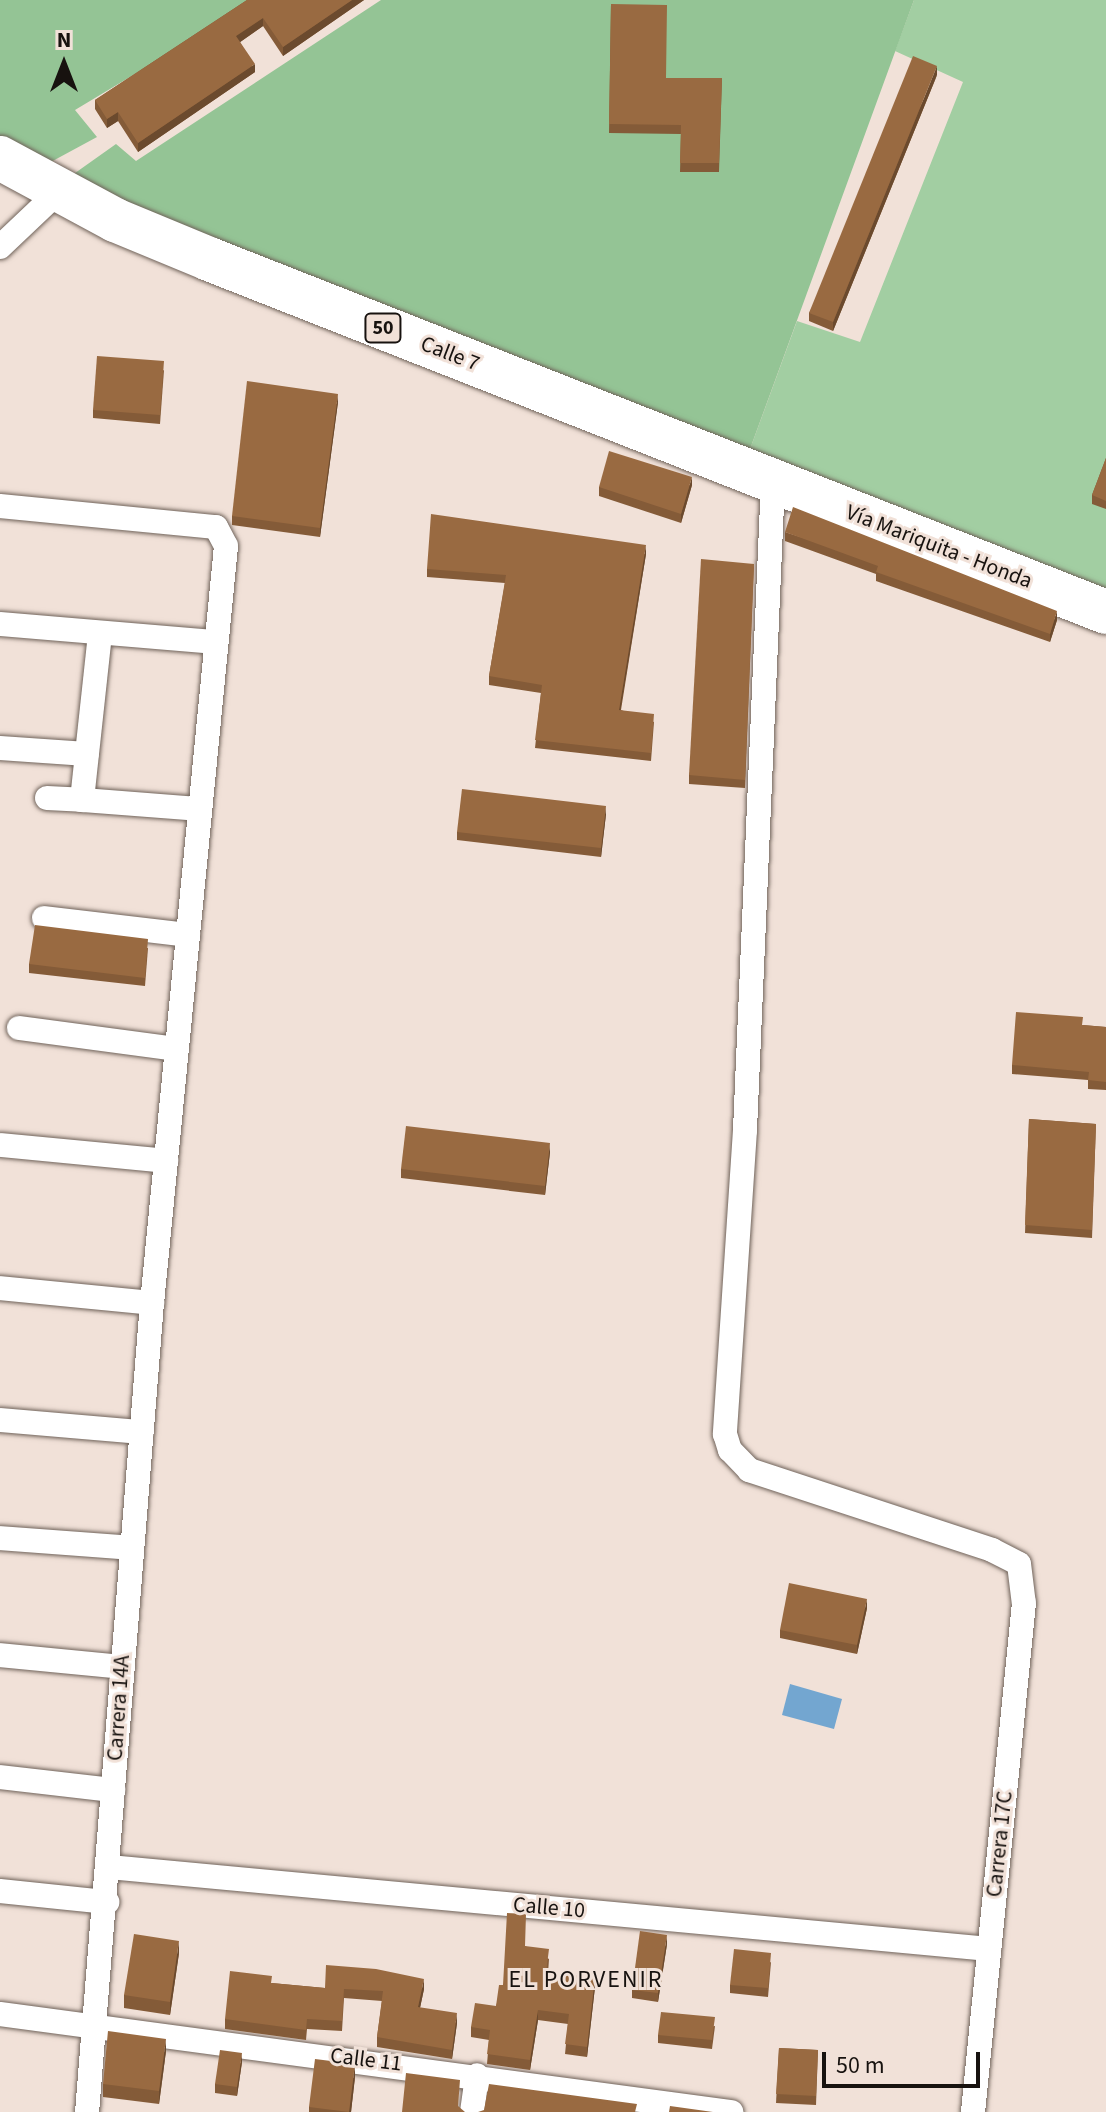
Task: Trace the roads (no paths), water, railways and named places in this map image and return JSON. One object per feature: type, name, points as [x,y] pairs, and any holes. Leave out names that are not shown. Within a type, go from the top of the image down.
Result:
[{"type":"highway","name":"Calle 7","points":[[0,158],[58,192],[196,254],[773,481]]},
{"type":"highway","name":"Vía Mariquita - Honda","points":[[773,481],[1106,612]]},
{"type":"street","points":[[0,247],[58,192]]},
{"type":"street","name":"Carrera 17C","points":[[773,481],[745,1130],[725,1434],[730,1450],[749,1470],[992,1550],[1019,1564],[1023,1575],[973,2112]]},
{"type":"street","name":"Carrera 14A","points":[[0,506],[216,527],[226,546],[213,642],[152,1303],[122,1667],[107,1902],[87,2112]]},
{"type":"street","points":[[0,624],[213,642]]},
{"type":"street","points":[[82,800],[100,634]]},
{"type":"street","points":[[0,748],[87,754]]},
{"type":"street","points":[[47,798],[199,809]]},
{"type":"street","points":[[44,918],[188,935]]},
{"type":"street","points":[[19,1028],[177,1049]]},
{"type":"street","points":[[1,1145],[166,1161]]},
{"type":"street","points":[[0,1288],[152,1303]]},
{"type":"street","points":[[0,1420],[141,1432]]},
{"type":"street","points":[[0,1538],[132,1548]]},
{"type":"street","points":[[0,1655],[122,1667]]},
{"type":"street","points":[[0,1777],[113,1790]]},
{"type":"street","name":"Calle 10","points":[[109,1867],[989,1949]]},
{"type":"street","points":[[0,1891],[107,1902]]},
{"type":"street","name":"Calle 11","points":[[0,2014],[477,2075],[731,2112]]},
{"type":"street","points":[[472,2112],[477,2075]]},
{"type":"water","points":[[790,1684],[842,1699],[834,1729],[782,1715]]},
{"type":"district","name":"EL PORVENIR","points":[[586,1980]]}]
